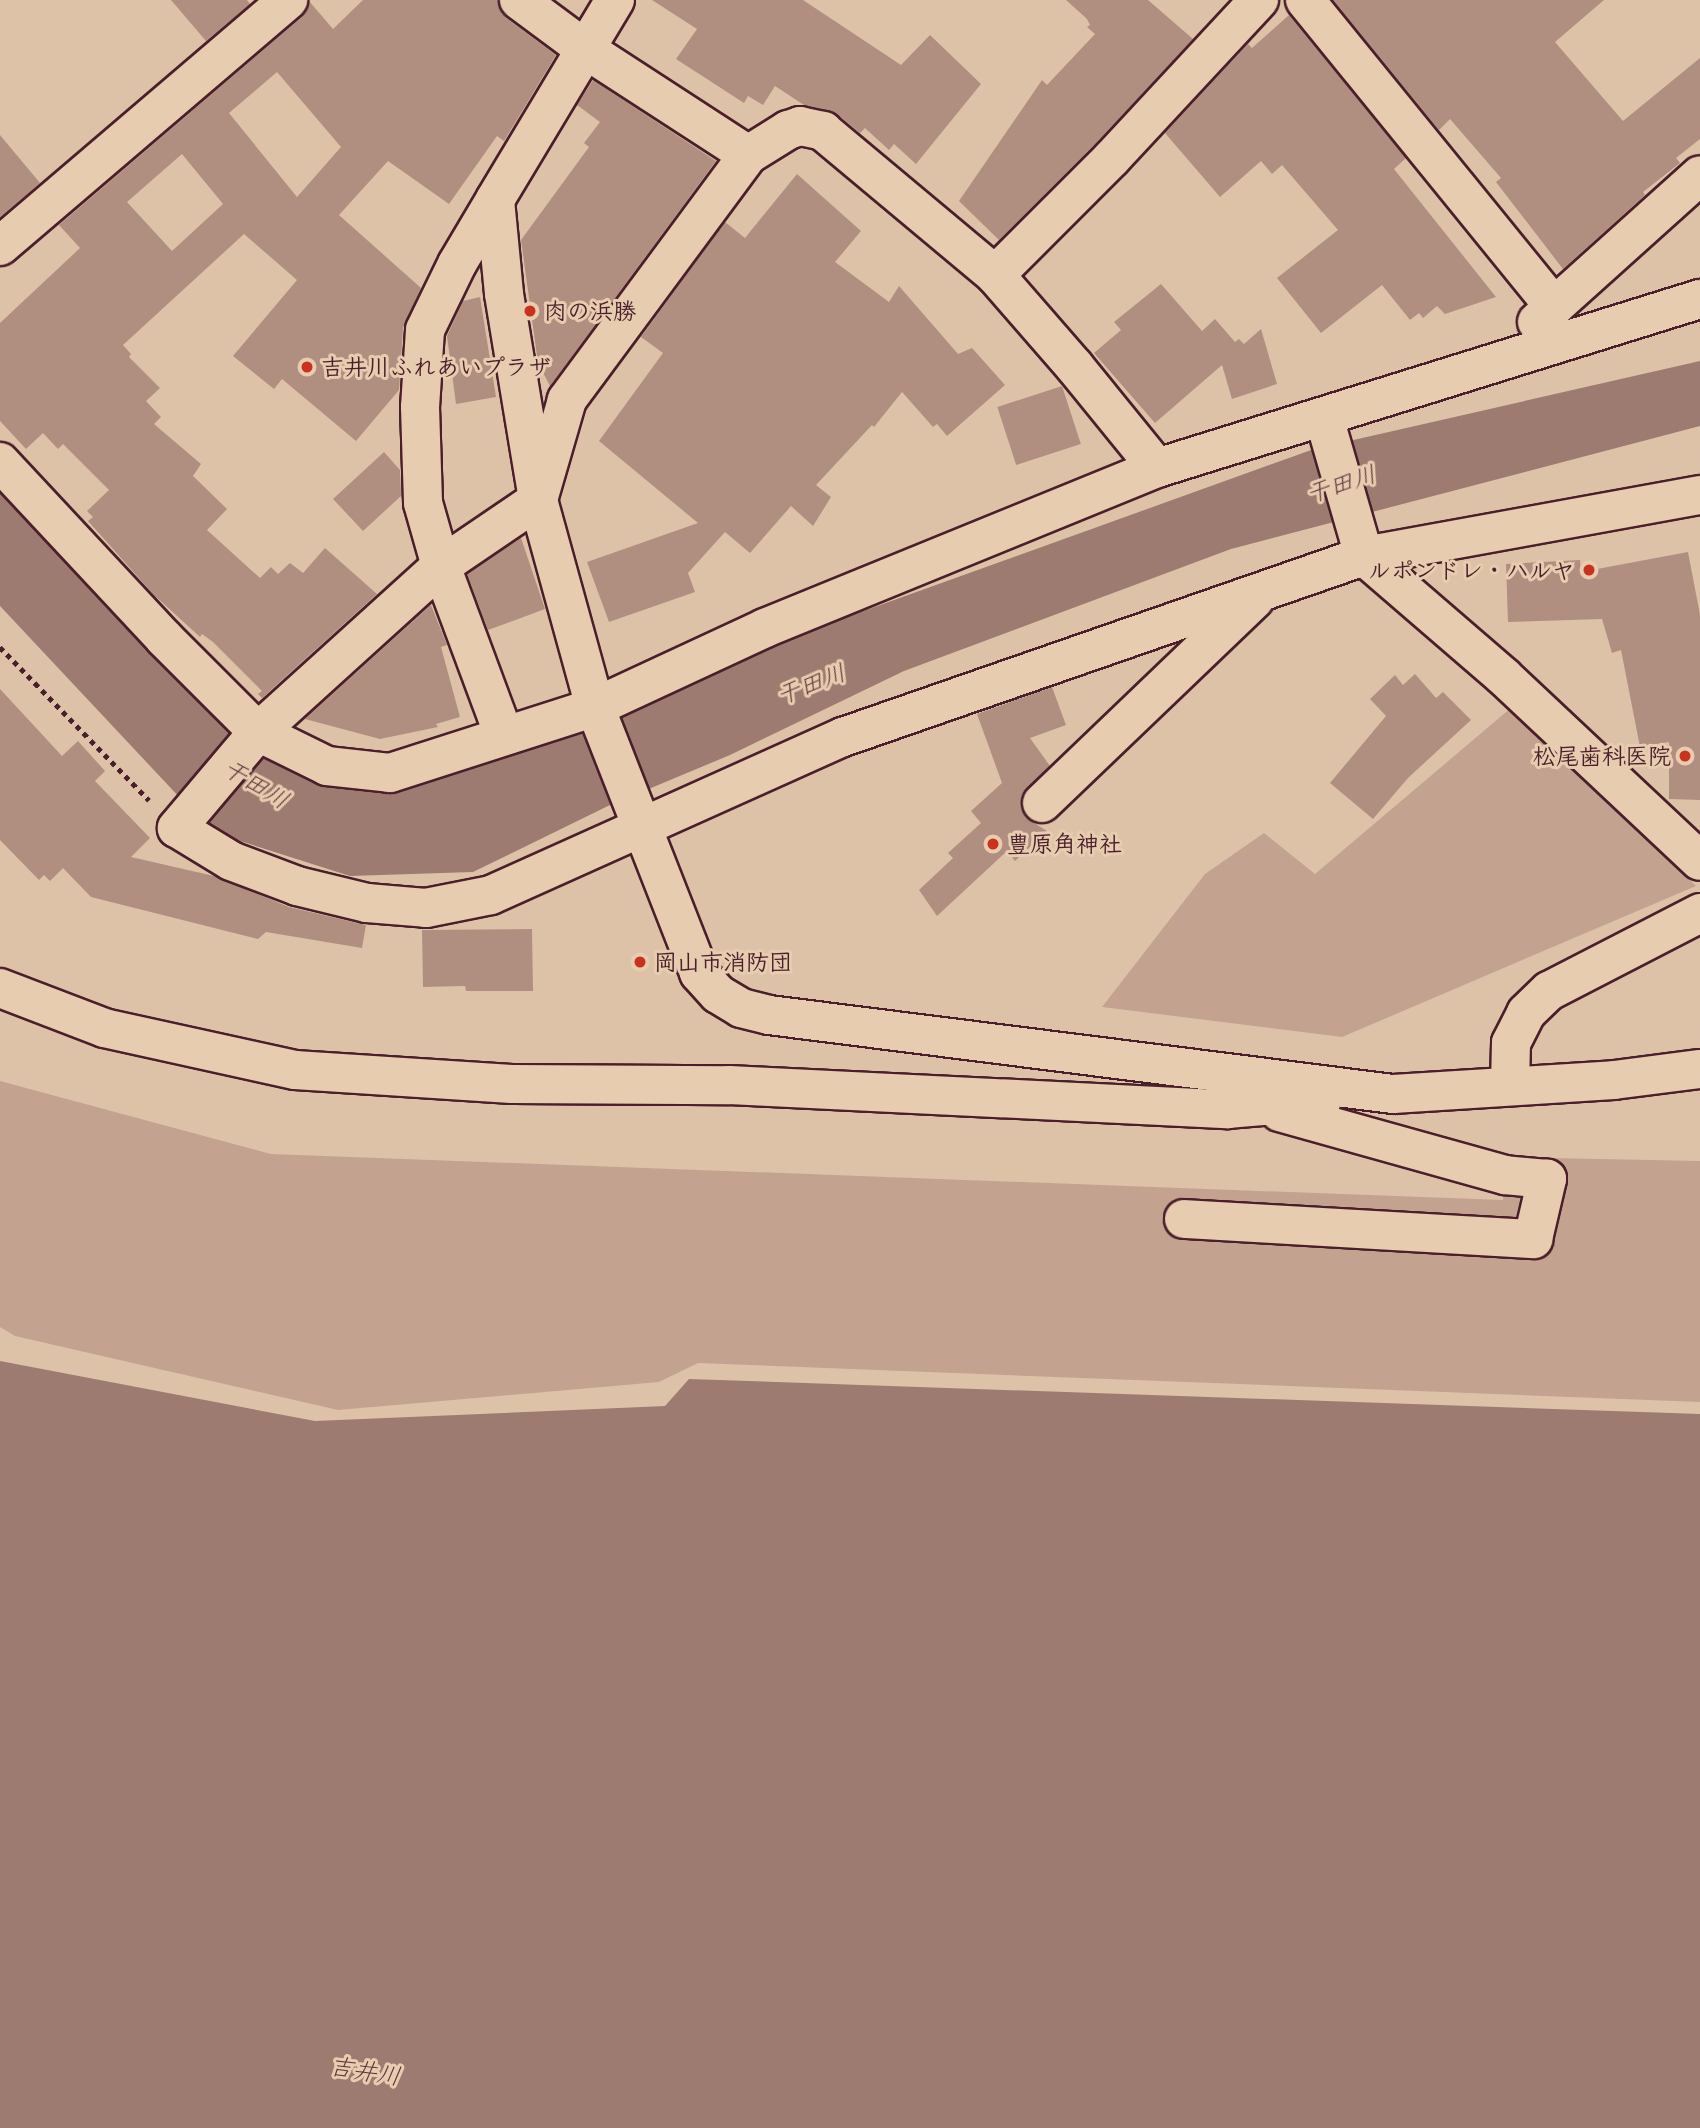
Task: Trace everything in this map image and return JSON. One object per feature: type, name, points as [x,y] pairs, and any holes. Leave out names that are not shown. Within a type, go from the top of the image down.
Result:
[{"type":"street","points":[[0,246],[288,0]]},
{"type":"street","points":[[519,0],[585,49],[748,155]]},
{"type":"street","points":[[504,735],[441,566],[423,503],[420,407],[425,330],[457,264],[615,0]]},
{"type":"street","points":[[995,275],[1112,158],[1259,0]]},
{"type":"street","points":[[1305,0],[1554,306]]},
{"type":"street","points":[[1157,468],[1075,367],[995,275],[823,131],[800,126],[748,155],[567,400],[538,500],[441,566],[252,739],[183,822],[231,861],[297,886],[367,903],[426,908],[491,895],[636,812],[1265,590],[1361,548],[1700,495]]},
{"type":"street","points":[[1495,362],[1700,175]]},
{"type":"street","points":[[495,200],[504,294],[538,500],[599,716],[699,973],[718,994],[741,1009],[769,1015],[1393,1094]]},
{"type":"street","points":[[0,462],[164,638],[252,739],[327,766],[390,774],[504,735],[599,716],[765,628],[1157,468],[1326,424],[1495,362],[1700,299]]},
{"type":"street","points":[[1326,424],[1361,548],[1503,676],[1700,861]]},
{"type":"street","points":[[1042,803],[1265,590]]},
{"type":"street","points":[[1510,1086],[1511,1043],[1526,1013],[1549,991],[1700,913]]},
{"type":"street","points":[[0,988],[104,1028],[295,1070],[512,1084],[729,1085],[1227,1109],[1393,1094],[1614,1080],[1700,1069]]},
{"type":"street","points":[[1184,1219],[1533,1240],[1547,1179],[1505,1175],[1262,1107]]},
{"type":"path","points":[[0,648],[183,822]]},
{"type":"shaded area","points":[[1512,707],[1696,886],[1342,1037],[1102,1007],[1205,874],[1264,833],[1315,874]]},
{"type":"shaded area","points":[[0,1081],[271,1154],[1503,1200],[1505,1157],[1700,1161],[1700,1402],[698,1363],[659,1382],[338,1410],[15,1336],[0,1327]]},
{"type":"water","name":"干田川","points":[[1700,361],[1700,426],[1231,549],[904,671],[730,755],[608,806],[473,872],[350,876],[212,832],[0,606],[0,482],[330,785],[708,667],[1314,449]]},
{"type":"water","name":"吉井川","points":[[0,1361],[315,1421],[665,1406],[689,1379],[1700,1414],[1700,2128],[0,2128]]},
{"type":"building","points":[[171,0],[247,0],[250,4],[206,41]]},
{"type":"building","points":[[363,0],[498,0],[506,18],[556,55],[504,141],[497,136],[449,204],[388,161],[339,215],[421,288],[403,328],[399,390],[356,441],[282,379],[274,389],[233,356],[297,280],[244,234],[123,345],[131,354],[129,357],[160,388],[146,401],[161,417],[154,424],[201,464],[193,476],[227,509],[207,530],[260,578],[271,567],[278,574],[290,563],[303,573],[325,548],[377,594],[262,698],[258,694],[262,691],[213,642],[202,634],[200,637],[153,594],[88,521],[93,517],[87,511],[109,490],[63,444],[58,449],[43,433],[26,449],[0,421],[0,323],[80,248],[59,225],[302,17],[309,1],[333,29]],"holes":[[[277,72],[341,147],[297,197],[229,113]],[[182,154],[223,204],[172,251],[127,202]]]},
{"type":"building","points":[[652,0],[803,0],[901,65],[930,35],[981,84],[916,164],[894,144],[889,150],[865,128],[860,133],[837,114],[804,105],[775,86],[763,105],[748,96],[744,103],[676,59],[697,29]]},
{"type":"building","points":[[1066,0],[1148,0],[1193,39],[1096,143],[999,240],[959,201],[1042,80],[1047,85],[1095,34],[1087,27],[1090,25],[1087,19]]},
{"type":"building","points":[[1333,0],[1604,0],[1555,42],[1623,121],[1700,58],[1700,139],[1676,158],[1680,163],[1643,192],[1645,195],[1563,269],[1496,182],[1501,178],[1450,119],[1439,130]]},
{"type":"building","points":[[1289,15],[1406,158],[1394,169],[1496,297],[1445,314],[1437,306],[1423,318],[1419,313],[1410,320],[1382,285],[1321,333],[1277,278],[1338,230],[1282,165],[1272,174],[1261,161],[1220,197],[1165,133],[1248,44],[1252,48]]},
{"type":"building","points":[[593,80],[716,161],[550,386],[538,363],[521,240],[589,147],[584,143],[600,122],[577,105]]},
{"type":"building","points":[[0,135],[40,183],[0,217]]},
{"type":"building","points":[[797,174],[861,231],[835,262],[889,302],[899,286],[958,354],[972,348],[1005,385],[947,436],[937,424],[933,427],[902,392],[874,427],[872,425],[816,485],[831,497],[813,526],[791,506],[750,553],[725,532],[688,573],[695,592],[609,622],[587,562],[698,523],[599,441],[663,353],[641,337],[725,222],[745,238]]},
{"type":"building","points":[[1161,284],[1202,331],[1215,319],[1235,342],[1239,339],[1244,344],[1261,329],[1277,384],[1232,399],[1222,365],[1155,423],[1094,353],[1121,330],[1114,322]]},
{"type":"building","points":[[480,297],[496,397],[456,404],[447,336],[463,301]]},
{"type":"building","points":[[1062,386],[1081,444],[1016,465],[997,407]]},
{"type":"building","points":[[384,452],[400,470],[401,496],[363,531],[333,499]]},
{"type":"building","points":[[521,538],[545,609],[488,630],[467,574]]},
{"type":"building","points":[[1688,552],[1700,615],[1700,800],[1669,799],[1669,742],[1640,747],[1621,650],[1612,653],[1602,619],[1508,622],[1506,564],[1580,560],[1581,572]]},
{"type":"building","points":[[431,605],[447,645],[441,647],[460,717],[436,724],[438,727],[380,739],[305,719]]},
{"type":"building","points":[[1415,674],[1436,698],[1443,692],[1471,720],[1408,778],[1373,819],[1330,783],[1386,716],[1370,699],[1395,675],[1403,685]]},
{"type":"building","points":[[1052,687],[1066,725],[1030,738],[1050,766],[1021,798],[1021,808],[1026,818],[1047,831],[1015,861],[1007,851],[937,916],[919,890],[953,858],[948,853],[981,823],[971,811],[1002,783],[977,714]]},
{"type":"building","points":[[0,689],[62,756],[78,741],[105,771],[95,781],[150,838],[131,857],[214,876],[289,907],[366,925],[362,948],[266,932],[258,939],[91,897],[63,868],[50,881],[44,875],[39,880],[0,840]]},
{"type":"building","points":[[532,929],[533,991],[466,991],[465,986],[423,987],[422,930]]},
{"type":"place","name":"肉の浜勝","points":[[530,311]]},
{"type":"place","name":"吉井川ふれあいプラザ","points":[[307,367]]},
{"type":"place","name":"ルポンドレ・ハルヤ","points":[[1589,570]]},
{"type":"place","name":"松尾歯科医院","points":[[1685,756]]},
{"type":"place","name":"豊原角神社","points":[[993,844]]},
{"type":"place","name":"岡山市消防団","points":[[640,962]]}]
